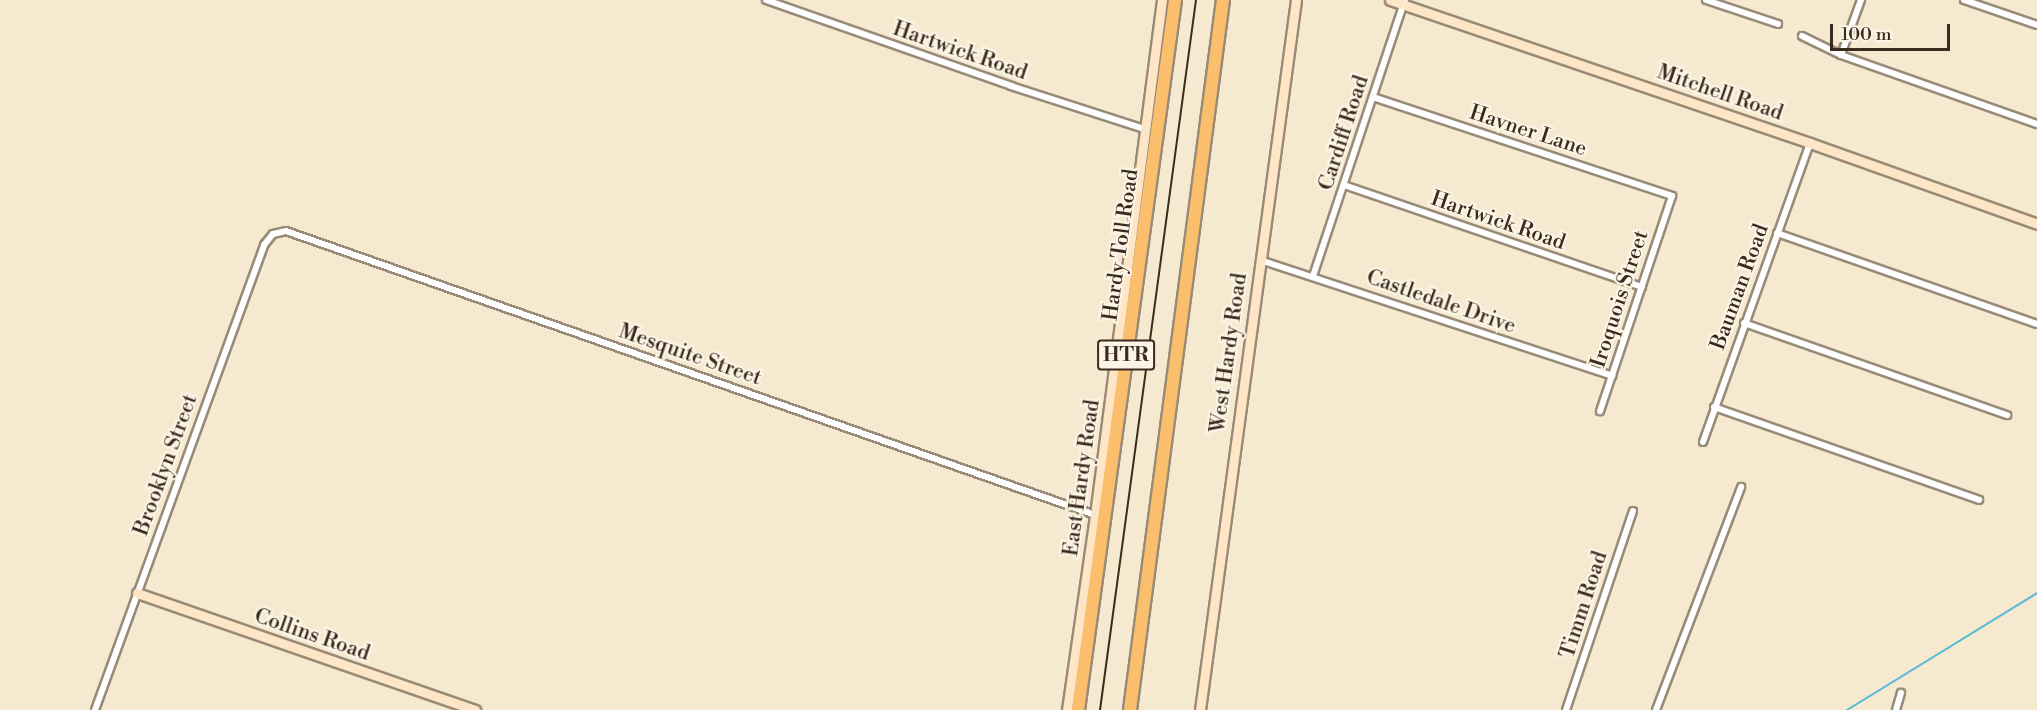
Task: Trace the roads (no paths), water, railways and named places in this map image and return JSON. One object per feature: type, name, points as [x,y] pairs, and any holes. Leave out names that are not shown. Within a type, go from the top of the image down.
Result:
[{"type":"highway","name":"Hardy Toll Road","points":[[1078,710],[1174,0]]},
{"type":"highway","name":"HTR","points":[[1130,710],[1223,0]]},
{"type":"main road","name":"East Hardy Road","points":[[1067,710],[1095,515],[1162,0]]},
{"type":"main road","name":"West Hardy Road","points":[[1200,710],[1296,0]]},
{"type":"main road","name":"Mitchell Road","points":[[1390,0],[1405,2],[2037,224]]},
{"type":"main road","name":"Collins Road","points":[[137,593],[475,710]]},
{"type":"street","name":"Hartwick Road","points":[[766,0],[1011,86],[1144,129]]},
{"type":"street","points":[[1706,0],[1778,24]]},
{"type":"street","points":[[1732,9],[1735,0]]},
{"type":"street","points":[[1840,55],[1861,0]]},
{"type":"street","points":[[1964,0],[2037,25]]},
{"type":"street","name":"Cardiff Road","points":[[1313,276],[1405,2]]},
{"type":"street","points":[[1802,36],[1840,55],[2037,124]]},
{"type":"street","name":"Havner Lane","points":[[1373,97],[1672,196]]},
{"type":"street","name":"Bauman Road","points":[[1703,442],[1810,143]]},
{"type":"street","name":"Hartwick Road","points":[[1344,185],[1642,287]]},
{"type":"street","name":"Iroquois Street","points":[[1600,411],[1672,196]]},
{"type":"street","name":"Mesquite Street","points":[[273,234],[286,231],[1095,515]]},
{"type":"street","points":[[1777,232],[2037,324]]},
{"type":"street","name":"Brooklyn Street","points":[[95,710],[264,245],[273,234]]},
{"type":"street","name":"Castledale Drive","points":[[1260,260],[1612,376]]},
{"type":"street","points":[[1744,323],[2007,415]]},
{"type":"street","points":[[1714,407],[1979,500]]},
{"type":"street","points":[[1656,710],[1741,487]]},
{"type":"street","name":"Timm Road","points":[[1566,710],[1633,511]]},
{"type":"street","points":[[1896,710],[1902,693]]},
{"type":"waterway","points":[[1847,710],[2037,593]]},
{"type":"railway","points":[[1100,710],[1196,0]]}]
